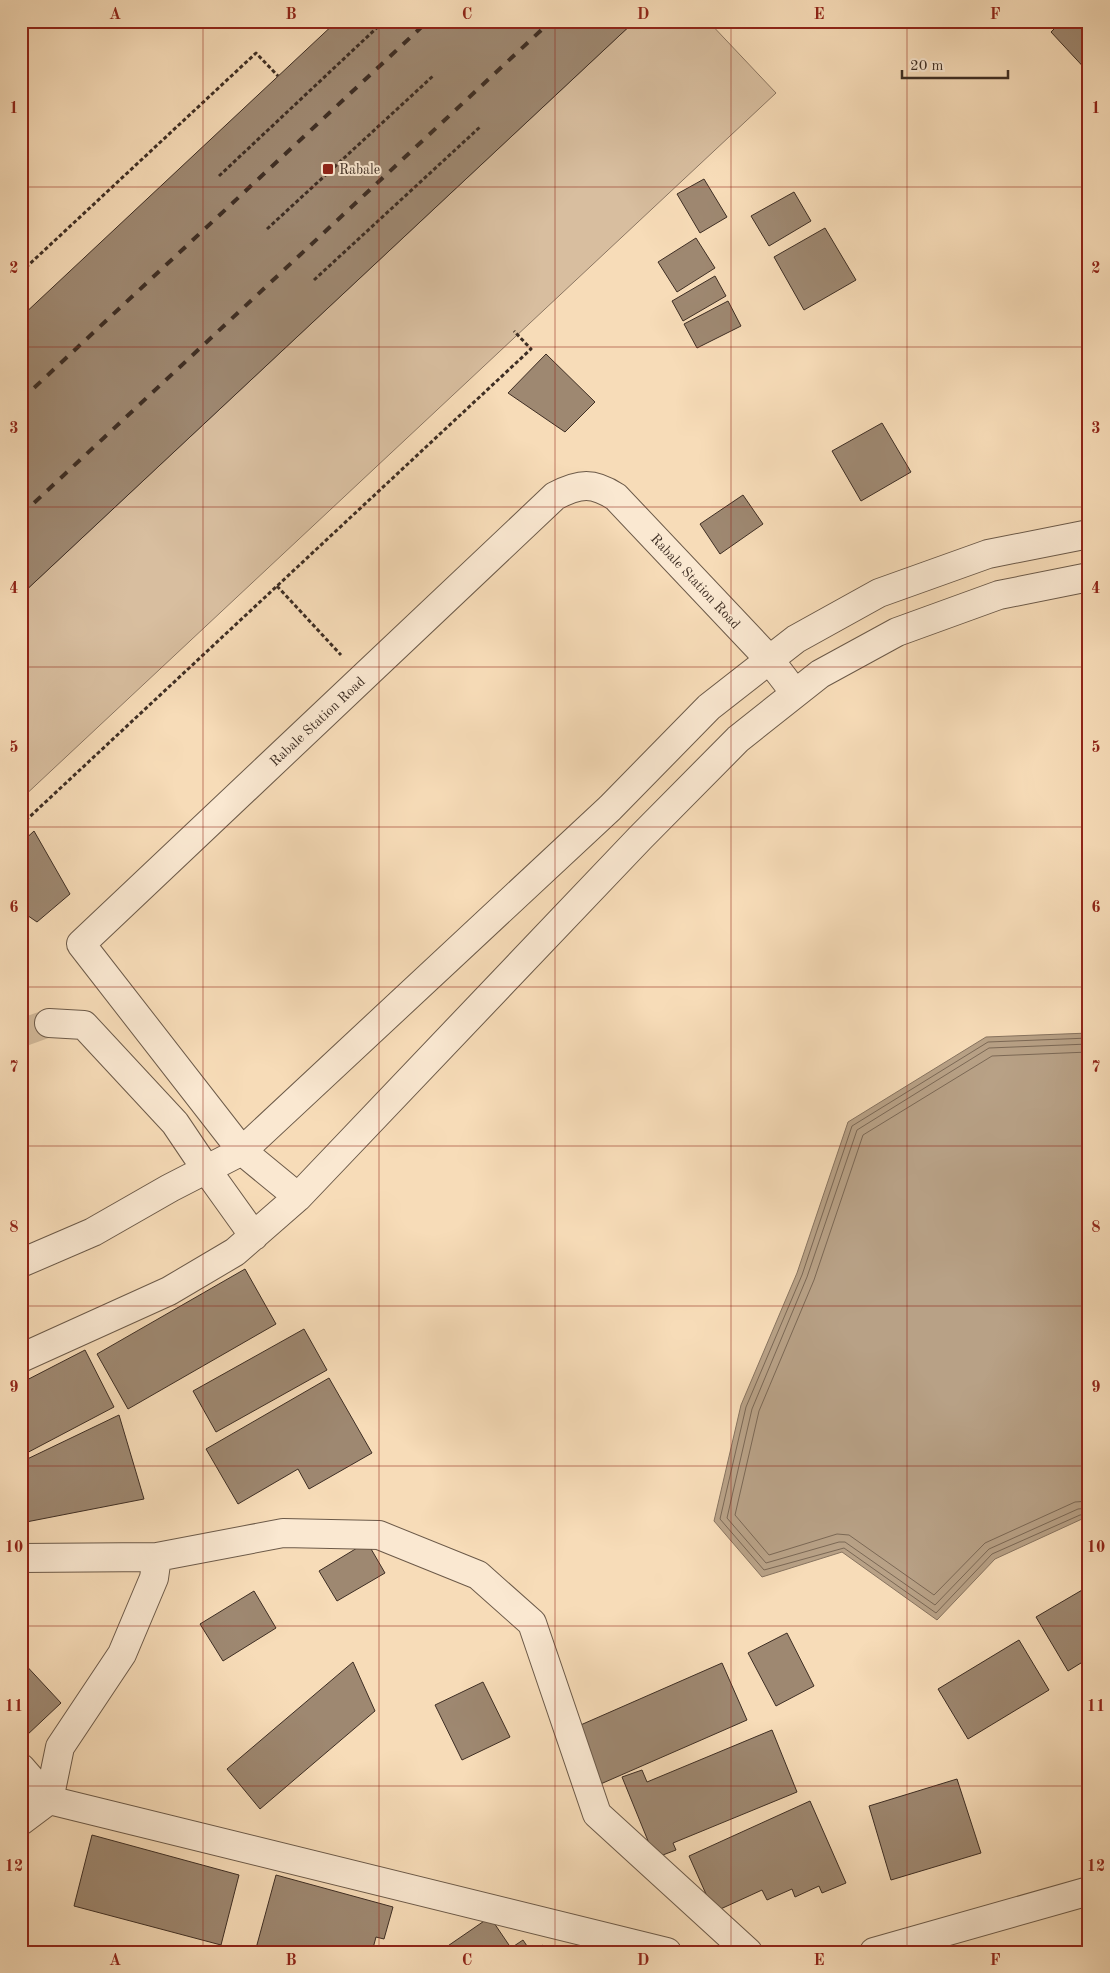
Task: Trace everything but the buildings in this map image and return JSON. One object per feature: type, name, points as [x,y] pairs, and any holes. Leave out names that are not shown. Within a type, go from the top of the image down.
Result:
[{"type":"street","name":"Rabale Station Road","points":[[298,1197],[242,1150],[81,944],[555,496],[570,488],[587,485],[602,488],[616,497],[769,659],[795,693]]},
{"type":"street","points":[[21,1263],[93,1232],[242,1150],[610,808],[709,707],[796,639],[880,593],[988,554],[1089,534]]},
{"type":"street","points":[[21,1358],[169,1290],[235,1252],[254,1236],[298,1197],[640,838],[738,739],[820,674],[897,632],[999,595],[1089,577]]},
{"type":"street","points":[[49,1023],[84,1025],[175,1123],[254,1236]]},
{"type":"street","points":[[21,1558],[157,1557],[283,1533],[379,1535],[478,1575],[532,1624],[597,1814],[748,1952]]},
{"type":"street","points":[[21,1821],[49,1800],[60,1747],[122,1654],[154,1578],[157,1557]]},
{"type":"street","points":[[21,1768],[49,1800],[667,1952]]},
{"type":"street","points":[[874,1952],[925,1944],[1089,1891]]},
{"type":"path","points":[[219,176],[383,22]]},
{"type":"path","points":[[21,272],[256,53],[278,76]]},
{"type":"path","points":[[267,229],[433,76]]},
{"type":"path","points":[[314,280],[480,127]]},
{"type":"path","points":[[21,821],[23,823],[531,349],[514,331]]},
{"type":"path","points":[[277,586],[363,678]]},
{"type":"shaded area","points":[[635,21],[708,21],[776,93],[21,799],[21,595]]},
{"type":"water","points":[[1089,1033],[1089,1519],[1082,1519],[995,1559],[937,1620],[842,1552],[762,1577],[714,1521],[741,1405],[797,1273],[848,1122],[986,1037]]},
{"type":"tunnel","points":[[21,1033],[49,1023]]},
{"type":"railway","points":[[21,400],[428,21]]},
{"type":"railway","points":[[21,515],[551,21]]},
{"type":"place","name":"Rabale","points":[[328,169]]}]
